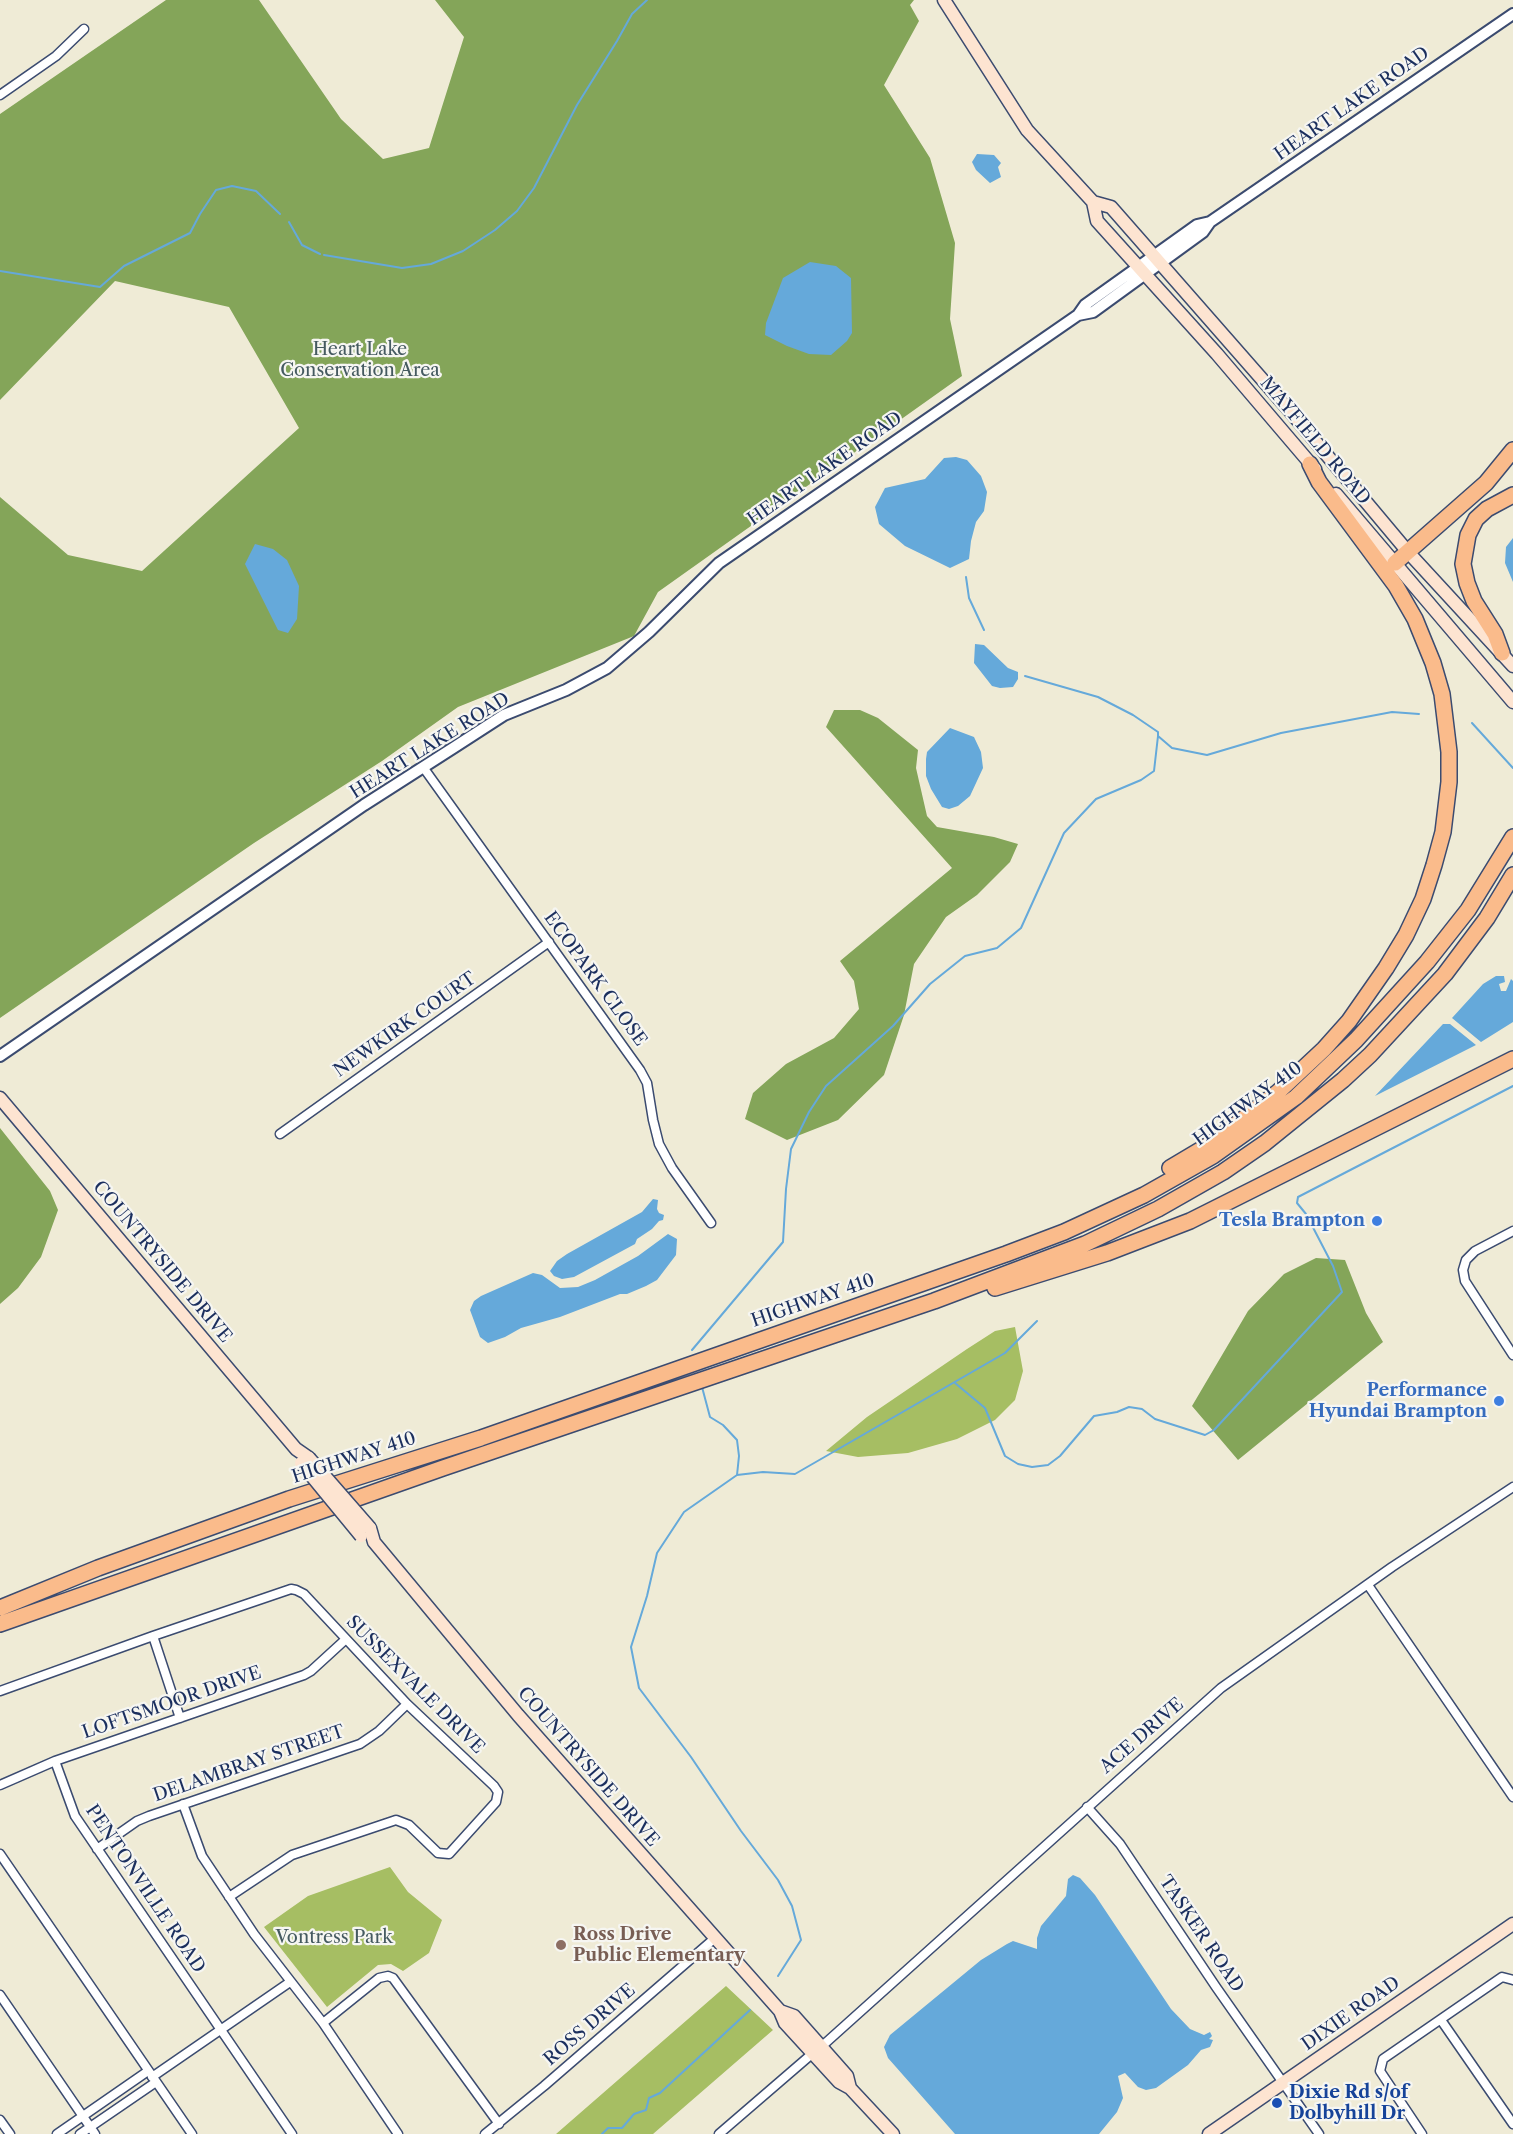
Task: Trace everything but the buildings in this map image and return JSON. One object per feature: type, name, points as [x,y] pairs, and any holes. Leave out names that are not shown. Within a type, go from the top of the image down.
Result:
[{"type":"highway","points":[[1395,563],[1486,483],[1513,450]]},
{"type":"highway","points":[[1005,1254],[1024,1239],[1103,1204],[1156,1177],[1212,1143],[1278,1092],[1324,1049],[1349,1021],[1386,968],[1406,935],[1423,899],[1434,865],[1447,807],[1449,752],[1442,694],[1433,663],[1415,619],[1396,586],[1319,482],[1310,464]]},
{"type":"highway","points":[[1502,653],[1495,633],[1474,601],[1462,564],[1468,534],[1476,519],[1487,509],[1513,495]]},
{"type":"highway","name":"HIGHWAY 410","points":[[0,1608],[98,1568],[289,1499],[481,1438],[1005,1254],[1064,1232],[1144,1195],[1213,1156],[1296,1097],[1356,1040],[1427,962],[1468,909],[1513,837]]},
{"type":"highway","name":"HIGHWAY 410","points":[[0,1624],[454,1464],[934,1301],[1096,1239],[1223,1172],[1265,1143],[1343,1080],[1370,1055],[1445,974],[1487,918],[1513,875]]},
{"type":"highway","points":[[934,1301],[966,1297],[1107,1253],[1190,1221],[1513,1059]]},
{"type":"main road","name":"MAYFIELD ROAD","points":[[944,0],[1027,130],[1093,202],[1097,221],[1231,370],[1513,702]]},
{"type":"main road","name":"MAYFIELD ROAD","points":[[1093,202],[1111,207],[1245,359],[1408,552],[1513,666]]},
{"type":"main road","points":[[1231,370],[1245,359]]},
{"type":"main road","name":"COUNTRYSIDE DRIVE","points":[[0,1098],[518,1714],[780,2011],[794,2016],[817,2050],[847,2076],[850,2088],[893,2134]]},
{"type":"main road","name":"DIXIE ROAD","points":[[1209,2134],[1513,1924]]},
{"type":"street","name":"HEART LAKE ROAD","points":[[0,1056],[423,767],[504,715],[566,690],[607,668],[649,632],[719,563],[1078,315],[1093,312],[1142,271],[1203,232],[1210,222],[1513,14]]},
{"type":"street","points":[[0,95],[56,56],[84,29]]},
{"type":"street","name":"ECOPARK CLOSE","points":[[423,767],[640,1070],[647,1083],[659,1144],[672,1168],[711,1223]]},
{"type":"street","name":"NEWKIRK COURT","points":[[280,1134],[549,942]]},
{"type":"street","points":[[1513,1231],[1474,1251],[1466,1260],[1463,1270],[1465,1281],[1513,1355]]},
{"type":"street","name":"ACE DRIVE","points":[[719,2134],[817,2050],[1221,1688],[1513,1487]]},
{"type":"street","points":[[1368,1585],[1513,1797]]},
{"type":"street","name":"SUSSEXVALE DRIVE","points":[[0,1691],[14,1684],[291,1589],[304,1594],[407,1704],[498,1792],[496,1802],[453,1851],[445,1855],[438,1852],[408,1825],[396,1820],[292,1855],[229,1897]]},
{"type":"street","points":[[153,1636],[180,1718]]},
{"type":"street","name":"LOFTSMOOR DRIVE","points":[[0,1785],[55,1761],[304,1675],[346,1638]]},
{"type":"street","name":"DELAMBRAY STREET","points":[[97,1849],[142,1819],[360,1744],[380,1731],[407,1704]]},
{"type":"street","name":"PENTONVILLE ROAD","points":[[55,1761],[75,1816],[292,2134]]},
{"type":"street","points":[[183,1804],[198,1849],[229,1897],[290,1982],[323,2023],[398,2134]]},
{"type":"street","name":"TASKER ROAD","points":[[1087,1807],[1120,1844],[1319,2134]]},
{"type":"street","points":[[0,1854],[192,2134]]},
{"type":"street","name":"ROSS DRIVE","points":[[485,2134],[715,1938]]},
{"type":"street","points":[[323,2023],[379,1978],[390,1976],[395,1979],[499,2124]]},
{"type":"street","points":[[1422,2134],[1380,2071],[1383,2059],[1502,1977],[1513,1980]]},
{"type":"street","points":[[57,2134],[83,2116],[152,2076],[290,1982]]},
{"type":"street","points":[[0,1995],[93,2131]]},
{"type":"street","points":[[1441,2020],[1513,2124]]},
{"type":"street","points":[[80,2134],[93,2131],[152,2076]]},
{"type":"street","points":[[0,2120],[10,2134]]},
{"type":"green space","name":"Heart Lake Conservation Area","points":[[166,0],[259,0],[341,119],[383,159],[429,148],[464,37],[435,0],[914,0],[910,5],[919,21],[884,85],[930,158],[955,243],[950,319],[962,376],[658,592],[634,636],[458,707],[382,761],[254,843],[0,1018],[0,497],[68,555],[142,571],[299,428],[229,307],[115,281],[0,400],[0,114]]},
{"type":"green space","points":[[834,710],[860,710],[878,718],[918,750],[916,768],[927,816],[937,827],[994,837],[1018,844],[1010,862],[977,895],[946,917],[914,964],[904,1015],[884,1075],[838,1120],[787,1140],[745,1119],[753,1093],[786,1064],[834,1038],[859,1009],[854,981],[840,961],[952,868],[826,727]]},
{"type":"green space","points":[[0,1128],[50,1191],[58,1210],[41,1257],[18,1288],[0,1304]]},
{"type":"green space","points":[[1316,1258],[1345,1260],[1366,1313],[1383,1342],[1238,1460],[1192,1406],[1248,1311],[1284,1274]]},
{"type":"green space","points":[[1015,1327],[1023,1371],[1015,1400],[995,1420],[957,1439],[908,1453],[858,1457],[826,1451],[867,1417],[967,1349],[995,1331]]},
{"type":"green space","name":"Vontress Park","points":[[390,1867],[408,1892],[442,1920],[429,1953],[403,1971],[391,1964],[378,1965],[327,2007],[264,1927],[308,1896]]},
{"type":"green space","points":[[726,1986],[773,2030],[653,2134],[556,2134]]},
{"type":"water","points":[[977,154],[994,155],[1001,163],[998,167],[1001,177],[990,183],[976,170],[972,162]]},
{"type":"water","points":[[810,262],[836,266],[851,278],[852,333],[847,341],[831,355],[809,354],[765,335],[766,323],[783,278]]},
{"type":"water","points":[[956,457],[967,460],[981,476],[987,492],[984,511],[976,522],[969,559],[950,568],[905,546],[879,524],[875,507],[885,488],[925,479],[944,458]]},
{"type":"water","points":[[1513,538],[1513,582],[1505,563],[1506,547]]},
{"type":"water","points":[[255,544],[273,549],[287,560],[299,586],[297,619],[288,633],[278,630],[245,564]]},
{"type":"water","points":[[975,644],[984,645],[1008,668],[1018,672],[1018,679],[1013,687],[992,686],[974,663]]},
{"type":"water","points":[[950,728],[974,737],[981,752],[983,768],[970,796],[958,806],[949,809],[942,807],[931,789],[926,776],[926,759],[927,752]]},
{"type":"water","points":[[1496,976],[1504,976],[1505,982],[1499,984],[1501,991],[1506,991],[1511,979],[1513,981],[1513,1022],[1481,1042],[1452,1018],[1483,984]]},
{"type":"water","points":[[1443,1024],[1450,1024],[1476,1045],[1375,1096]]},
{"type":"water","points":[[653,1199],[658,1200],[657,1209],[664,1215],[663,1220],[637,1239],[635,1244],[574,1277],[562,1279],[554,1276],[550,1271],[557,1261],[567,1254],[642,1212]]},
{"type":"water","points":[[668,1234],[677,1239],[676,1255],[657,1280],[627,1294],[620,1294],[560,1317],[521,1328],[488,1343],[480,1337],[470,1310],[474,1301],[481,1296],[533,1273],[542,1275],[560,1288],[578,1287],[638,1256]]},
{"type":"water","points":[[1073,1875],[1080,1878],[1095,1895],[1171,2009],[1190,2029],[1204,2035],[1210,2032],[1212,2036],[1209,2039],[1213,2040],[1210,2047],[1201,2050],[1188,2065],[1156,2088],[1146,2090],[1138,2087],[1125,2073],[1118,2076],[1123,2098],[1117,2112],[1099,2134],[955,2134],[888,2058],[884,2047],[890,2035],[981,1960],[1013,1941],[1037,1949],[1037,1938],[1041,1926],[1066,1896],[1068,1879]]},
{"type":"waterway","points":[[324,255],[402,268],[431,264],[463,251],[495,230],[517,211],[534,188],[577,105],[632,14],[647,0]]},
{"type":"waterway","points":[[0,271],[100,287],[124,266],[190,233],[216,190],[232,186],[256,191],[280,214]]},
{"type":"waterway","points":[[289,222],[302,245],[320,254]]},
{"type":"waterway","points":[[966,577],[969,598],[984,630]]},
{"type":"waterway","points":[[1025,676],[1098,697],[1133,715],[1158,732],[1158,736],[1172,748],[1207,755],[1281,733],[1392,712],[1419,714]]},
{"type":"waterway","points":[[1472,723],[1513,768]]},
{"type":"waterway","points":[[692,1350],[783,1242],[791,1149],[809,1112],[826,1086],[893,1026],[930,984],[965,956],[997,948],[1021,928],[1064,833],[1096,799],[1141,780],[1154,771],[1158,736]]},
{"type":"waterway","points":[[955,1383],[985,1408],[1005,1456],[1018,1464],[1032,1467],[1048,1465],[1060,1456],[1094,1416],[1117,1412],[1129,1407],[1142,1409],[1155,1419],[1205,1435],[1214,1430],[1342,1292],[1333,1266],[1306,1214],[1297,1203],[1298,1197],[1513,1086]]},
{"type":"waterway","points":[[778,1976],[801,1940],[792,1906],[778,1880],[639,1688],[631,1647],[647,1596],[657,1553],[684,1512],[737,1475],[763,1472],[795,1474],[1005,1353],[1037,1321]]},
{"type":"waterway","points":[[702,1387],[710,1417],[723,1425],[737,1440],[739,1456],[737,1475]]},
{"type":"waterway","points":[[602,2134],[608,2128],[622,2128],[634,2114],[646,2110],[649,2098],[660,2093],[750,2010]]},
{"type":"place","name":"Tesla Brampton","points":[[1377,1221]]},
{"type":"place","name":"Performance Hyundai Brampton","points":[[1499,1401]]},
{"type":"place","name":"Ross Drive Public Elementary","points":[[561,1945]]},
{"type":"place","name":"Dixie Rd s/of Dolbyhill Dr","points":[[1277,2103]]}]
